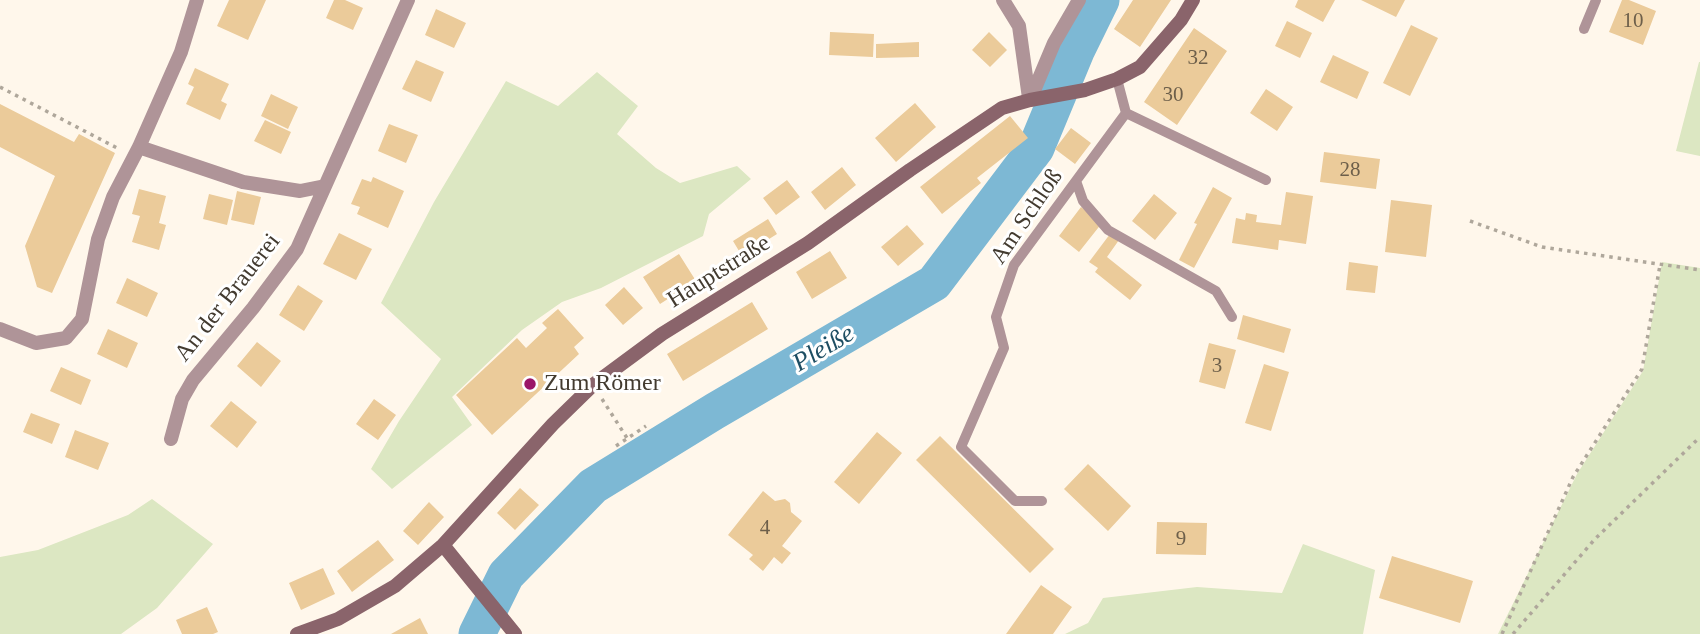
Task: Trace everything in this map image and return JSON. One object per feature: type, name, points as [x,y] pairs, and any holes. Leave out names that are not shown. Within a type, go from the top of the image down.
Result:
[{"type":"main road","name":"Hauptstraße","points":[[298,634],[338,619],[395,586],[443,545],[553,424],[593,386],[662,334],[808,243],[1002,108],[1085,90],[1117,79],[1140,67],[1181,20],[1193,0]]},
{"type":"main road","points":[[443,545],[514,633]]},
{"type":"street","points":[[0,329],[36,343],[66,338],[82,319],[98,239],[113,197],[137,152],[181,52],[197,0]]},
{"type":"street","name":"An der Brauerei","points":[[171,439],[182,399],[193,380],[253,308],[297,249],[408,0]]},
{"type":"street","points":[[1003,0],[1019,26],[1036,99]]},
{"type":"street","points":[[1036,99],[1054,43],[1079,0]]},
{"type":"street","points":[[137,152],[243,182],[300,191],[325,187]]},
{"type":"lane","points":[[1584,29],[1596,0]]},
{"type":"lane","points":[[1117,79],[1126,113],[1266,180]]},
{"type":"lane","name":"Am Schloß","points":[[1042,501],[1015,501],[961,447],[1004,348],[996,317],[1014,265],[1126,113]]},
{"type":"lane","points":[[1076,181],[1083,201],[1108,230],[1216,291],[1231,317]]},
{"type":"path","points":[[0,86],[137,152]]},
{"type":"path","points":[[1470,221],[1542,247],[1700,270]]},
{"type":"path","points":[[1502,634],[1573,477],[1642,369],[1660,265]]},
{"type":"path","points":[[593,386],[627,438]]},
{"type":"path","points":[[616,446],[646,426]]},
{"type":"path","points":[[1513,634],[1595,539],[1700,437]]},
{"type":"green space","points":[[1700,62],[1700,156],[1676,151]]},
{"type":"green space","points":[[597,72],[638,106],[617,134],[656,168],[680,183],[737,166],[751,179],[709,214],[703,236],[601,288],[562,302],[522,330],[452,397],[472,425],[392,489],[371,469],[399,421],[441,359],[381,303],[434,202],[506,81],[558,106]]},
{"type":"green space","points":[[1662,262],[1700,268],[1700,634],[1498,634],[1577,474],[1643,371]]},
{"type":"green space","points":[[152,499],[213,544],[157,608],[121,634],[0,634],[0,557],[38,550],[128,515]]},
{"type":"green space","points":[[1303,544],[1375,570],[1363,634],[1065,634],[1088,623],[1103,598],[1197,587],[1282,593]]},
{"type":"building","points":[[229,0],[266,0],[248,40],[217,26]]},
{"type":"building","points":[[334,0],[345,0],[363,8],[353,30],[326,18]]},
{"type":"building","points":[[1133,0],[1171,0],[1140,47],[1114,29]]},
{"type":"building","points":[[1298,0],[1335,0],[1323,22],[1295,7]]},
{"type":"building","points":[[1361,0],[1405,0],[1396,17]]},
{"type":"building","points":[[1622,0],[1629,0],[1656,11],[1643,45],[1609,32]]},
{"type":"building","points":[[436,9],[466,23],[454,48],[425,35]]},
{"type":"building","points":[[1287,21],[1312,33],[1300,58],[1275,46]]},
{"type":"building","points":[[1411,25],[1438,38],[1410,96],[1383,83]]},
{"type":"building","points":[[1194,28],[1227,51],[1177,125],[1144,102]]},
{"type":"building","points":[[830,32],[874,34],[873,57],[829,55]]},
{"type":"building","points":[[989,32],[1007,50],[990,67],[972,50]]},
{"type":"building","points":[[919,42],[919,57],[876,58],[876,44]]},
{"type":"building","points":[[1333,55],[1369,72],[1357,99],[1320,82]]},
{"type":"building","points":[[416,60],[444,72],[431,102],[402,89]]},
{"type":"building","points":[[195,68],[229,84],[221,101],[227,104],[220,120],[186,104],[194,87],[188,84]]},
{"type":"building","points":[[1266,89],[1293,107],[1277,131],[1250,113]]},
{"type":"building","points":[[271,94],[298,107],[288,129],[261,116]]},
{"type":"building","points":[[915,103],[936,127],[896,162],[875,138]]},
{"type":"building","points":[[0,104],[74,142],[79,134],[115,153],[52,293],[37,287],[25,246],[55,176],[0,147]]},
{"type":"building","points":[[1010,116],[1028,138],[977,178],[981,183],[942,214],[920,187]]},
{"type":"building","points":[[265,120],[291,132],[281,154],[254,141]]},
{"type":"building","points":[[389,124],[418,135],[406,163],[378,151]]},
{"type":"building","points":[[1071,128],[1091,143],[1075,164],[1055,149]]},
{"type":"building","points":[[1324,152],[1380,159],[1376,189],[1320,182]]},
{"type":"building","points":[[842,167],[856,185],[825,210],[811,192]]},
{"type":"building","points":[[373,177],[404,191],[388,228],[357,214],[360,207],[351,204],[362,179],[371,182]]},
{"type":"building","points":[[787,180],[800,197],[776,215],[763,198]]},
{"type":"building","points":[[1213,187],[1232,198],[1194,268],[1179,260]]},
{"type":"building","points":[[139,189],[166,196],[159,223],[166,225],[159,250],[132,242],[140,216],[132,214]]},
{"type":"building","points":[[237,191],[261,197],[254,225],[231,220]]},
{"type":"building","points":[[1286,192],[1313,196],[1306,244],[1279,240],[1278,250],[1232,243],[1236,218],[1245,220],[1246,213],[1257,215],[1256,222],[1281,225]]},
{"type":"building","points":[[209,194],[233,200],[227,225],[203,219]]},
{"type":"building","points":[[1154,194],[1177,213],[1155,240],[1132,221]]},
{"type":"building","points":[[1391,200],[1432,205],[1426,257],[1385,252]]},
{"type":"building","points":[[1081,207],[1102,223],[1079,252],[1059,236]]},
{"type":"building","points":[[768,219],[777,234],[742,256],[733,241]]},
{"type":"building","points":[[907,225],[924,244],[898,266],[881,247]]},
{"type":"building","points":[[339,233],[372,249],[356,280],[323,264]]},
{"type":"building","points":[[1110,234],[1119,240],[1107,257],[1142,285],[1130,300],[1095,272],[1098,268],[1089,262]]},
{"type":"building","points":[[830,251],[847,278],[812,299],[796,272]]},
{"type":"building","points":[[679,254],[696,281],[660,304],[643,277]]},
{"type":"building","points":[[1349,262],[1378,266],[1375,293],[1346,290]]},
{"type":"building","points":[[127,278],[158,293],[147,317],[116,303]]},
{"type":"building","points":[[298,285],[323,301],[304,331],[279,315]]},
{"type":"building","points":[[624,287],[643,308],[623,325],[605,305]]},
{"type":"building","points":[[752,302],[768,329],[683,381],[667,354]]},
{"type":"building","points":[[558,309],[584,338],[574,347],[579,354],[492,435],[456,395],[517,338],[526,348],[547,328],[542,323]]},
{"type":"building","points":[[1243,315],[1291,329],[1284,353],[1237,339]]},
{"type":"building","points":[[108,329],[138,343],[127,368],[97,354]]},
{"type":"building","points":[[257,342],[281,361],[261,387],[237,366]]},
{"type":"building","points":[[1209,343],[1236,350],[1225,389],[1199,382]]},
{"type":"building","points":[[1264,364],[1289,372],[1271,431],[1245,423]]},
{"type":"building","points":[[61,367],[91,380],[81,405],[50,391]]},
{"type":"building","points":[[374,399],[396,415],[378,440],[356,424]]},
{"type":"building","points":[[231,401],[257,422],[237,448],[210,426]]},
{"type":"building","points":[[31,413],[60,424],[52,444],[23,432]]},
{"type":"building","points":[[75,430],[109,443],[98,470],[65,457]]},
{"type":"building","points":[[877,432],[902,453],[859,504],[834,482]]},
{"type":"building","points":[[940,436],[1054,549],[1030,573],[916,460]]},
{"type":"building","points":[[1088,464],[1131,506],[1108,531],[1064,489]]},
{"type":"building","points":[[520,488],[539,505],[515,530],[497,513]]},
{"type":"building","points":[[763,491],[775,501],[785,499],[790,503],[791,512],[802,521],[782,546],[791,553],[782,564],[774,557],[763,571],[749,559],[753,555],[728,535]]},
{"type":"building","points":[[429,502],[444,517],[418,545],[403,531]]},
{"type":"building","points":[[1157,522],[1207,523],[1206,555],[1156,554]]},
{"type":"building","points":[[378,540],[394,560],[352,592],[337,571]]},
{"type":"building","points":[[1392,556],[1473,581],[1460,623],[1379,598]]},
{"type":"building","points":[[323,568],[335,594],[301,610],[289,583]]},
{"type":"building","points":[[1041,585],[1072,607],[1053,634],[1006,634]]},
{"type":"building","points":[[207,607],[218,632],[182,634],[176,620]]},
{"type":"building","points":[[420,618],[428,634],[391,634]]},
{"type":"waterway","name":"Pleiße","points":[[477,634],[506,575],[593,486],[934,283],[1036,148],[1077,49],[1101,0]]},
{"type":"place","name":"Zum Römer","points":[[530,384]]}]
